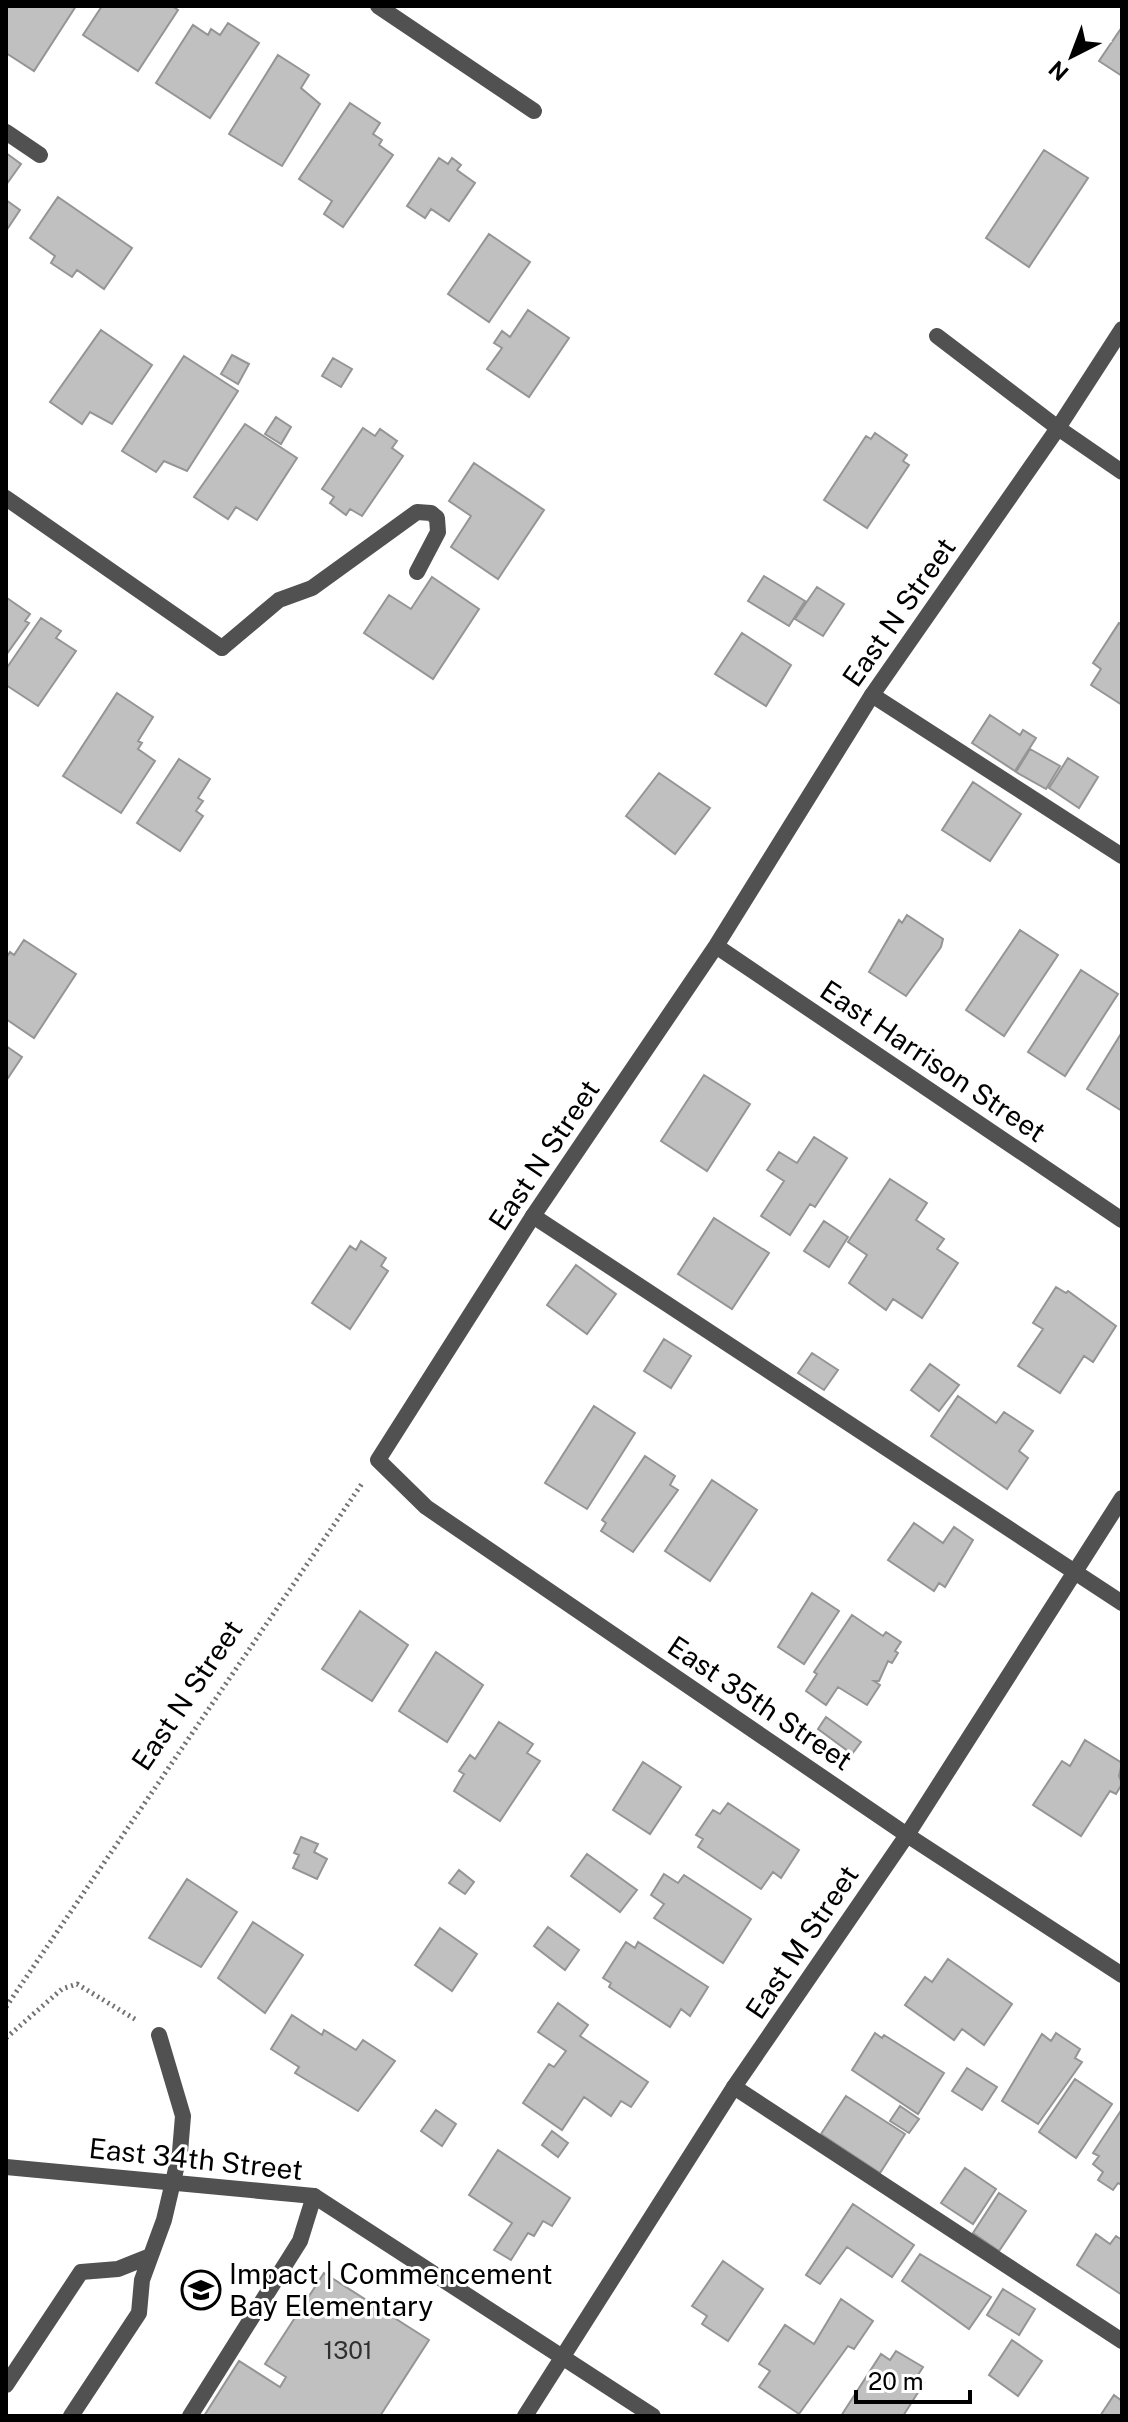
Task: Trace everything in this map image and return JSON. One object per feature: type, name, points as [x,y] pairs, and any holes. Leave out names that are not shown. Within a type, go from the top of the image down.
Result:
[{"type":"street","points":[[378,6],[534,111]]},
{"type":"street","points":[[6,132],[40,155]]},
{"type":"street","name":"East N Street","points":[[378,1460],[533,1216],[716,946],[872,695],[1058,428],[1122,329]]},
{"type":"street","points":[[937,336],[1058,428],[1122,472]]},
{"type":"street","points":[[6,498],[222,648],[279,600],[312,588],[417,512],[431,513],[437,518],[438,532],[417,572]]},
{"type":"street","points":[[872,695],[1122,856]]},
{"type":"street","name":"East Harrison Street","points":[[716,946],[1122,1220]]},
{"type":"street","points":[[533,1216],[1122,1603]]},
{"type":"street","name":"East 35th Street","points":[[378,1460],[426,1507],[907,1835],[1122,1975]]},
{"type":"street","name":"East M Street","points":[[525,2416],[734,2087],[907,1835],[1122,1498]]},
{"type":"street","points":[[71,2416],[139,2313],[148,2257],[164,2220],[170,2183],[180,2152],[183,2116],[159,2035]]},
{"type":"street","points":[[734,2087],[1122,2341]]},
{"type":"street","name":"East 34th Street","points":[[6,2167],[314,2196],[653,2416]]},
{"type":"street","points":[[190,2416],[300,2241],[314,2196]]},
{"type":"street","points":[[6,2385],[81,2272],[118,2269],[148,2257]]},
{"type":"path","name":"East N Street","points":[[6,2007],[378,1460]]},
{"type":"path","points":[[6,2038],[62,1989],[77,1984],[159,2035]]},
{"type":"building","points":[[6,6],[76,6],[34,71],[6,53]]},
{"type":"building","points":[[102,6],[172,6],[178,10],[138,71],[83,35]]},
{"type":"building","points":[[228,23],[259,43],[210,118],[156,83],[193,25],[208,35],[211,29],[220,35]]},
{"type":"building","points":[[1122,27],[1122,76],[1099,61]]},
{"type":"building","points":[[278,55],[309,75],[301,88],[320,104],[282,166],[229,134]]},
{"type":"building","points":[[350,103],[380,123],[373,134],[382,140],[379,145],[393,155],[343,227],[324,214],[332,201],[299,179]]},
{"type":"building","points":[[1044,150],[1088,178],[1029,267],[986,238]]},
{"type":"building","points":[[6,153],[21,164],[6,185]]},
{"type":"building","points":[[439,158],[448,164],[452,158],[461,165],[457,170],[475,183],[449,221],[431,209],[425,218],[407,206]]},
{"type":"building","points":[[58,197],[132,248],[104,289],[77,270],[72,277],[51,263],[55,256],[30,238]]},
{"type":"building","points":[[6,200],[20,210],[6,231]]},
{"type":"building","points":[[489,234],[530,262],[489,322],[448,294]]},
{"type":"building","points":[[528,310],[569,338],[529,397],[487,369],[502,348],[494,343],[502,331],[510,337]]},
{"type":"building","points":[[101,330],[152,365],[112,424],[90,412],[82,424],[50,402]]},
{"type":"building","points":[[232,355],[249,364],[238,384],[221,374]]},
{"type":"building","points":[[184,356],[238,391],[187,471],[164,461],[156,472],[122,451]]},
{"type":"building","points":[[333,358],[352,369],[341,387],[322,376]]},
{"type":"building","points":[[276,417],[291,427],[281,444],[265,434]]},
{"type":"building","points":[[245,424],[297,458],[257,520],[236,507],[228,519],[194,497]]},
{"type":"building","points":[[363,428],[375,436],[380,429],[397,441],[392,448],[403,456],[362,516],[350,509],[346,515],[330,503],[334,497],[322,489]]},
{"type":"building","points":[[875,433],[907,455],[903,461],[909,465],[867,528],[824,500],[866,436],[871,439]]},
{"type":"building","points":[[474,463],[544,510],[498,579],[451,547],[471,516],[449,501]]},
{"type":"building","points":[[764,576],[805,601],[789,626],[748,601]]},
{"type":"building","points":[[432,577],[479,609],[433,679],[364,633],[389,595],[411,609]]},
{"type":"building","points":[[817,587],[844,604],[823,636],[795,619]]},
{"type":"building","points":[[7,598],[30,614],[25,621],[29,623],[6,655]]},
{"type":"building","points":[[41,618],[61,631],[56,638],[76,651],[38,706],[6,685],[6,669]]},
{"type":"building","points":[[1119,623],[1122,625],[1122,705],[1091,685],[1101,669],[1093,663]]},
{"type":"building","points":[[742,633],[791,665],[766,706],[715,674]]},
{"type":"building","points":[[117,693],[153,717],[138,741],[142,743],[138,749],[155,761],[121,813],[63,776]]},
{"type":"building","points":[[990,715],[1020,735],[1023,730],[1036,738],[1015,771],[972,743]]},
{"type":"building","points":[[1030,749],[1060,766],[1046,789],[1016,772]]},
{"type":"building","points":[[1068,758],[1098,777],[1079,808],[1049,788]]},
{"type":"building","points":[[179,759],[210,779],[198,798],[203,801],[196,811],[203,816],[180,851],[137,823]]},
{"type":"building","points":[[659,773],[710,808],[675,854],[626,816]]},
{"type":"building","points":[[973,782],[1021,814],[990,861],[942,830]]},
{"type":"building","points":[[907,915],[943,939],[941,947],[906,996],[869,972],[899,920],[902,923]]},
{"type":"building","points":[[1020,930],[1058,955],[1004,1036],[966,1010]]},
{"type":"building","points":[[24,940],[76,974],[34,1038],[6,1019],[6,958],[10,952],[14,955]]},
{"type":"building","points":[[1081,970],[1118,994],[1065,1076],[1028,1052]]},
{"type":"building","points":[[1122,1032],[1122,1111],[1087,1089]]},
{"type":"building","points":[[6,1046],[22,1057],[6,1081]]},
{"type":"building","points":[[704,1075],[750,1104],[707,1171],[661,1141]]},
{"type":"building","points":[[814,1137],[847,1158],[815,1207],[810,1204],[790,1235],[761,1216],[784,1181],[767,1170],[779,1152],[797,1163]]},
{"type":"building","points":[[890,1179],[927,1203],[916,1220],[944,1239],[937,1249],[958,1263],[922,1318],[893,1299],[886,1310],[849,1283],[867,1255],[848,1242]]},
{"type":"building","points":[[714,1218],[769,1253],[732,1309],[678,1274]]},
{"type":"building","points":[[824,1221],[848,1237],[829,1267],[804,1251]]},
{"type":"building","points":[[361,1241],[386,1258],[381,1266],[388,1271],[350,1329],[312,1303],[350,1246],[356,1250]]},
{"type":"building","points":[[576,1265],[616,1294],[587,1334],[547,1305]]},
{"type":"building","points":[[1056,1287],[1066,1293],[1068,1291],[1116,1326],[1093,1362],[1084,1356],[1060,1393],[1018,1366],[1043,1329],[1033,1323]]},
{"type":"building","points":[[664,1339],[691,1356],[671,1388],[644,1371]]},
{"type":"building","points":[[812,1353],[838,1370],[824,1390],[798,1373]]},
{"type":"building","points":[[930,1364],[959,1385],[939,1411],[911,1390]]},
{"type":"building","points":[[958,1396],[996,1423],[1004,1412],[1033,1431],[1019,1451],[1028,1458],[1007,1489],[931,1436]]},
{"type":"building","points":[[594,1406],[635,1433],[587,1509],[545,1483]]},
{"type":"building","points":[[645,1456],[675,1476],[670,1485],[678,1490],[633,1552],[601,1531],[606,1523],[602,1520]]},
{"type":"building","points":[[712,1480],[757,1510],[710,1581],[665,1551]]},
{"type":"building","points":[[914,1523],[943,1543],[954,1527],[973,1540],[945,1587],[939,1583],[934,1591],[888,1560]]},
{"type":"building","points":[[812,1593],[839,1611],[804,1664],[778,1647]]},
{"type":"building","points":[[360,1611],[408,1645],[372,1701],[322,1669]]},
{"type":"building","points":[[852,1615],[883,1636],[886,1632],[901,1642],[895,1651],[898,1653],[892,1663],[888,1661],[879,1681],[874,1681],[880,1685],[867,1705],[838,1687],[826,1705],[806,1691],[817,1674],[814,1672]]},
{"type":"building","points":[[436,1652],[483,1685],[447,1742],[399,1711]]},
{"type":"building","points":[[826,1717],[861,1742],[852,1754],[818,1729]]},
{"type":"building","points":[[499,1722],[533,1744],[527,1753],[540,1761],[500,1821],[454,1791],[464,1774],[459,1771],[470,1755],[475,1759]]},
{"type":"building","points":[[1085,1740],[1122,1763],[1119,1776],[1122,1784],[1116,1794],[1110,1791],[1081,1836],[1033,1805],[1062,1761],[1070,1766]]},
{"type":"building","points":[[643,1762],[681,1787],[650,1834],[613,1810]]},
{"type":"building","points":[[728,1803],[799,1850],[781,1878],[773,1872],[761,1889],[698,1847],[703,1839],[696,1835],[713,1810],[720,1814]]},
{"type":"building","points":[[301,1837],[318,1844],[314,1852],[327,1859],[317,1879],[293,1868],[299,1855],[294,1853]]},
{"type":"building","points":[[587,1854],[637,1890],[620,1912],[571,1876]]},
{"type":"building","points":[[459,1870],[474,1882],[465,1894],[449,1883]]},
{"type":"building","points":[[664,1874],[678,1883],[684,1875],[751,1919],[723,1963],[654,1918],[664,1904],[651,1895]]},
{"type":"building","points":[[187,1879],[237,1912],[201,1967],[149,1938]]},
{"type":"building","points":[[253,1922],[303,1955],[265,2013],[218,1978]]},
{"type":"building","points":[[548,1927],[579,1950],[565,1970],[534,1946]]},
{"type":"building","points":[[440,1928],[477,1954],[452,1991],[415,1965]]},
{"type":"building","points":[[626,1942],[635,1948],[638,1942],[708,1987],[690,2016],[681,2009],[670,2027],[609,1987],[611,1983],[603,1978]]},
{"type":"building","points":[[948,1959],[1012,2004],[984,2045],[962,2029],[954,2040],[905,2005],[925,1977],[932,1982]]},
{"type":"building","points":[[558,2003],[588,2025],[580,2036],[648,2082],[631,2107],[621,2101],[611,2116],[584,2097],[562,2130],[523,2103],[549,2064],[554,2067],[566,2051],[538,2032]]},
{"type":"building","points":[[292,2015],[322,2035],[324,2030],[356,2050],[363,2040],[395,2061],[358,2111],[295,2073],[299,2067],[271,2049]]},
{"type":"building","points":[[875,2033],[882,2038],[884,2035],[944,2073],[918,2114],[852,2070]]},
{"type":"building","points":[[1056,2033],[1080,2049],[1075,2058],[1082,2062],[1038,2124],[1002,2101],[1042,2034],[1051,2041]]},
{"type":"building","points":[[967,2068],[997,2087],[982,2110],[952,2091]]},
{"type":"building","points":[[1075,2079],[1112,2104],[1076,2158],[1039,2132]]},
{"type":"building","points":[[846,2096],[905,2134],[880,2173],[821,2134]]},
{"type":"building","points":[[900,2106],[919,2119],[909,2133],[890,2121]]},
{"type":"building","points":[[1122,2109],[1122,2185],[1118,2183],[1113,2190],[1098,2180],[1103,2172],[1093,2164],[1099,2156],[1093,2153]]},
{"type":"building","points":[[436,2110],[456,2124],[442,2146],[421,2131]]},
{"type":"building","points":[[552,2131],[568,2143],[558,2157],[542,2145]]},
{"type":"building","points":[[498,2150],[570,2198],[552,2226],[543,2221],[534,2236],[528,2233],[511,2260],[494,2250],[512,2223],[469,2195]]},
{"type":"building","points":[[965,2168],[996,2189],[973,2224],[941,2203]]},
{"type":"building","points":[[999,2193],[1026,2211],[999,2251],[973,2233]]},
{"type":"building","points":[[853,2204],[914,2245],[892,2277],[847,2247],[820,2284],[806,2275]]},
{"type":"building","points":[[1096,2234],[1110,2244],[1116,2236],[1122,2240],[1122,2295],[1077,2265]]},
{"type":"building","points":[[920,2254],[991,2297],[969,2329],[902,2281]]},
{"type":"building","points":[[723,2261],[763,2289],[728,2341],[702,2324],[707,2316],[692,2306]]},
{"type":"building","name":"Impact | Commencement Bay Elementary","points":[[324,2273],[429,2340],[380,2416],[204,2416],[239,2361],[280,2387],[286,2377],[265,2364]]},
{"type":"building","points":[[1003,2289],[1035,2309],[1019,2335],[987,2315]]},
{"type":"building","points":[[841,2299],[873,2321],[854,2349],[848,2346],[799,2414],[759,2387],[770,2371],[759,2364],[785,2325],[814,2344]]},
{"type":"building","points":[[1012,2340],[1042,2361],[1018,2396],[989,2375]]},
{"type":"building","points":[[896,2351],[923,2367],[916,2378],[924,2383],[903,2416],[841,2416],[881,2354],[890,2360]]},
{"type":"building","points":[[1114,2395],[1122,2401],[1122,2416],[1100,2416]]},
{"type":"place","name":"Impact | Commencement Bay Elementary","points":[[201,2290]]}]
